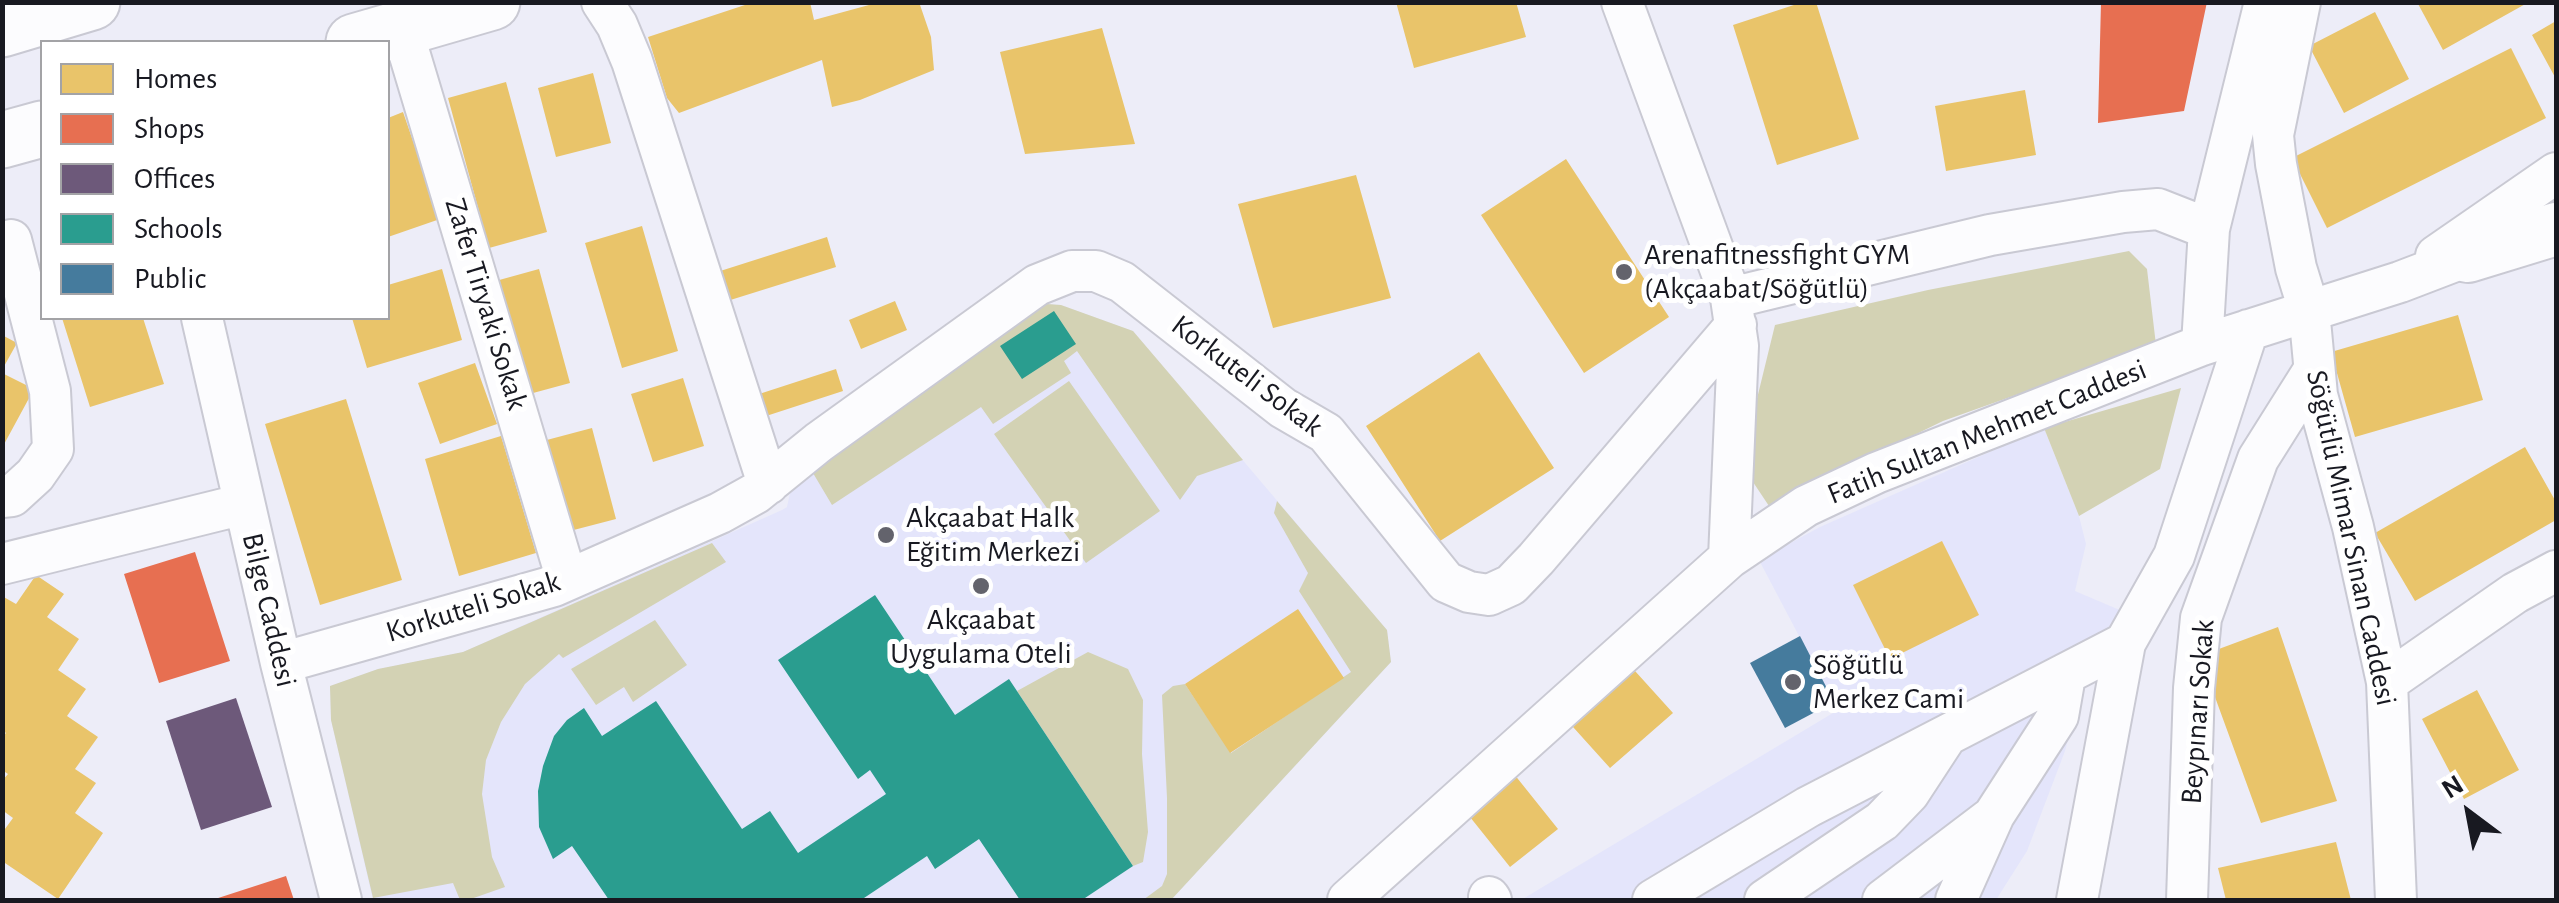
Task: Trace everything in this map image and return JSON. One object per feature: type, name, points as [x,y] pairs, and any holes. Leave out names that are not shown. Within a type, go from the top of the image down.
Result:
[{"type":"highway","points":[[378,36],[492,2]]},
{"type":"highway","points":[[2,29],[87,3]]},
{"type":"highway","points":[[2,140],[40,130]]},
{"type":"main road","name":"Fatih Sultan Mehmet Caddesi","points":[[2468,256],[2556,230]]},
{"type":"main road","name":"Fatih Sultan Mehmet Caddesi","points":[[2468,256],[2556,246]]},
{"type":"street","points":[[602,2],[617,25],[632,62],[768,484]]},
{"type":"street","points":[[1622,2],[1734,312],[1738,346],[1729,558]]},
{"type":"street","points":[[2202,345],[2209,229],[2265,2]]},
{"type":"street","name":"Söğütlü Mimar Sinan Caddesi","points":[[2300,2],[2274,134],[2282,199],[2308,310],[2316,395],[2353,527],[2386,682],[2396,900]]},
{"type":"street","name":"Zafer Tiryaki Sokak","points":[[390,71],[567,580]]},
{"type":"street","name":"Fatih Sultan Mehmet Caddesi","points":[[2400,282],[2556,173]]},
{"type":"street","points":[[1734,312],[1990,236],[2123,212],[2158,209],[2209,229]]},
{"type":"street","points":[[2,497],[12,496],[35,475],[54,449],[50,391],[11,240]]},
{"type":"street","name":"Fatih Sultan Mehmet Caddesi","points":[[1348,900],[1729,558],[1806,506],[1876,473],[2202,345],[2400,282],[2468,256]]},
{"type":"street","name":"Korkuteli Sokak","points":[[281,664],[567,580],[720,513],[768,484],[819,442],[1036,285],[1072,272],[1096,271],[1122,282],[1284,408],[1326,433],[1446,582],[1469,592],[1489,594],[1511,585],[1536,559],[1734,312]]},
{"type":"street","name":"Bilge Caddesi","points":[[202,320],[281,664],[341,900]]},
{"type":"street","points":[[2076,900],[2125,643],[2174,556],[2248,330]]},
{"type":"street","name":"Beypınarı Sokak","points":[[2188,900],[2194,688],[2201,618],[2258,459],[2314,370]]},
{"type":"street","points":[[2,564],[244,504]]},
{"type":"street","points":[[2386,682],[2515,594],[2556,571]]},
{"type":"street","points":[[1654,900],[1808,807],[2125,643]]},
{"type":"street","points":[[1956,900],[1994,815],[2058,716],[2065,676]]},
{"type":"street","points":[[1765,900],[1882,821],[1909,793],[1946,736]]},
{"type":"street","points":[[1883,900],[1994,815]]},
{"type":"shaded area","name":"Akçaabat Uygulama Oteli","points":[[1047,304],[1061,305],[1133,331],[1387,630],[1391,662],[1171,900],[373,900],[331,720],[330,686],[378,669],[463,652],[782,510],[787,507],[793,479]]},
{"type":"shaded area","points":[[2044,428],[2086,544],[2075,591],[2122,611],[2082,687],[2065,751],[2027,851],[1996,900],[1521,900],[1838,710],[1759,560],[1820,527]]},
{"type":"green space","points":[[2129,251],[2147,269],[2156,345],[1943,421],[1769,506],[1741,464],[1775,325]]},
{"type":"green space","points":[[1047,304],[1061,305],[1133,331],[1243,460],[1197,476],[1180,500],[1077,351],[1064,361],[1071,373],[993,424],[981,407],[832,505],[810,468]]},
{"type":"green space","points":[[1069,381],[1160,511],[1086,563],[994,434]]},
{"type":"green space","points":[[2181,388],[2160,469],[2079,516],[2044,428]]},
{"type":"green space","points":[[1277,501],[1387,630],[1391,662],[1171,900],[1143,900],[1162,886],[1167,874],[1162,695],[1173,686],[1185,684],[1231,753],[1351,672],[1299,591],[1308,573],[1274,513]]},
{"type":"green space","points":[[712,543],[726,562],[563,658],[559,654],[525,684],[501,722],[486,760],[482,794],[492,857],[505,887],[468,900],[460,900],[453,883],[373,898],[331,720],[330,686],[378,669],[463,652]]},
{"type":"green space","points":[[655,620],[687,665],[633,702],[624,687],[596,705],[571,669]]},
{"type":"green space","points":[[1088,652],[1128,669],[1143,700],[1142,754],[1148,832],[1143,862],[1133,866],[1017,691]]},
{"type":"building: Homes","points":[[754,2],[810,2],[814,20],[880,2],[919,2],[931,37],[934,70],[832,107],[822,60],[679,113],[667,98],[648,37]]},
{"type":"building: Homes","points":[[1396,2],[1516,2],[1526,37],[1414,68]]},
{"type":"building: Homes","points":[[1803,2],[1816,2],[1859,139],[1777,165],[1733,25]]},
{"type":"building: Homes","points":[[2417,2],[2529,2],[2443,50]]},
{"type":"building: Homes","points":[[2375,12],[2409,79],[2344,113],[2309,46]]},
{"type":"building: Homes","points":[[2556,21],[2556,79],[2532,35]]},
{"type":"building: Homes","points":[[1102,28],[1135,144],[1025,154],[1000,52]]},
{"type":"building: Homes","points":[[2511,48],[2546,118],[2327,228],[2292,158]]},
{"type":"building: Homes","points":[[593,73],[611,143],[556,157],[538,88]]},
{"type":"building: Homes","points":[[506,82],[547,232],[489,248],[448,98]]},
{"type":"building: Homes","points":[[2025,90],[2036,155],[1946,171],[1935,106]]},
{"type":"building: Homes","points":[[403,112],[440,219],[390,236],[390,117]]},
{"type":"building: Homes","points":[[1566,159],[1669,317],[1584,373],[1481,215]]},
{"type":"building: Homes","points":[[1356,175],[1391,298],[1273,328],[1238,204]]},
{"type":"building: Homes","points":[[642,226],[678,351],[622,368],[585,243]]},
{"type":"building: Homes","points":[[827,237],[836,267],[724,302],[714,273]]},
{"type":"building: Homes","points":[[442,269],[462,340],[367,368],[353,320],[390,320],[390,284]]},
{"type":"building: Homes","points":[[539,269],[570,383],[522,396],[492,282]]},
{"type":"building: Homes","points":[[895,301],[907,330],[861,349],[849,320]]},
{"type":"building: Homes","points":[[2458,315],[2483,400],[2355,437],[2331,352]]},
{"type":"building: Homes","points":[[63,320],[144,320],[164,384],[90,407]]},
{"type":"building: Homes","points":[[2,335],[17,343],[2,370]]},
{"type":"building: Homes","points":[[1479,352],[1554,468],[1440,541],[1366,426]]},
{"type":"building: Homes","points":[[475,363],[497,424],[440,444],[418,383]]},
{"type":"building: Homes","points":[[836,369],[843,391],[760,418],[753,396]]},
{"type":"building: Homes","points":[[2,373],[34,389],[2,448]]},
{"type":"building: Homes","points":[[683,378],[704,446],[653,462],[631,394]]},
{"type":"building: Homes","points":[[346,399],[402,580],[320,605],[265,424]]},
{"type":"building: Homes","points":[[592,428],[616,519],[566,532],[543,441]]},
{"type":"building: Homes","points":[[501,436],[536,553],[459,576],[425,459]]},
{"type":"building: Homes","points":[[2525,447],[2556,502],[2556,520],[2415,601],[2375,533]]},
{"type":"building: Homes","points":[[1942,541],[1979,615],[1890,659],[1853,585]]},
{"type":"building: Homes","points":[[36,575],[64,594],[47,617],[79,639],[58,670],[86,689],[67,716],[98,737],[75,769],[96,783],[75,813],[103,833],[58,899],[2,861],[2,833],[13,818],[2,810],[2,781],[8,774],[2,770],[2,737],[6,733],[2,730],[2,596],[16,604]]},
{"type":"building: Homes","points":[[1298,609],[1344,678],[1230,753],[1185,684]]},
{"type":"building: Homes","points":[[2278,627],[2337,801],[2261,823],[2200,656]]},
{"type":"building: Homes","points":[[1626,661],[1673,713],[1610,768],[1564,717]]},
{"type":"building: Homes","points":[[2477,690],[2519,770],[2464,799],[2422,719]]},
{"type":"building: Homes","points":[[1510,769],[1558,829],[1510,867],[1462,807]]},
{"type":"building: Homes","points":[[2336,842],[2351,900],[2226,900],[2218,868]]},
{"type":"building: Shops","points":[[2101,2],[2207,2],[2184,111],[2098,123]]},
{"type":"building: Shops","points":[[195,552],[230,661],[159,683],[124,574]]},
{"type":"building: Shops","points":[[286,876],[294,900],[212,900]]},
{"type":"building: Offices","points":[[236,698],[272,807],[201,830],[166,721]]},
{"type":"building: Schools","points":[[1054,311],[1076,344],[1022,379],[1000,346]]},
{"type":"building: Schools","points":[[875,595],[955,715],[1009,679],[1133,866],[1082,900],[1020,900],[979,839],[935,869],[927,856],[861,900],[609,900],[572,846],[553,859],[539,827],[538,791],[543,766],[554,736],[584,708],[602,736],[656,701],[742,829],[770,811],[798,853],[886,794],[870,770],[858,779],[778,660]]},
{"type":"building: Public","name":"Söğütlü Merkez Cami","points":[[1800,636],[1834,702],[1785,728],[1750,663]]},
{"type":"place","name":"Arenafitnessfight GYM (Akçaabat/Söğütlü)","points":[[1624,272]]},
{"type":"place","name":"Akçaabat Halk Eğitim Merkezi","points":[[886,535]]},
{"type":"place","name":"Akçaabat Uygulama Oteli","points":[[981,586]]},
{"type":"place","name":"Söğütlü Merkez Cami","points":[[1793,682]]}]
